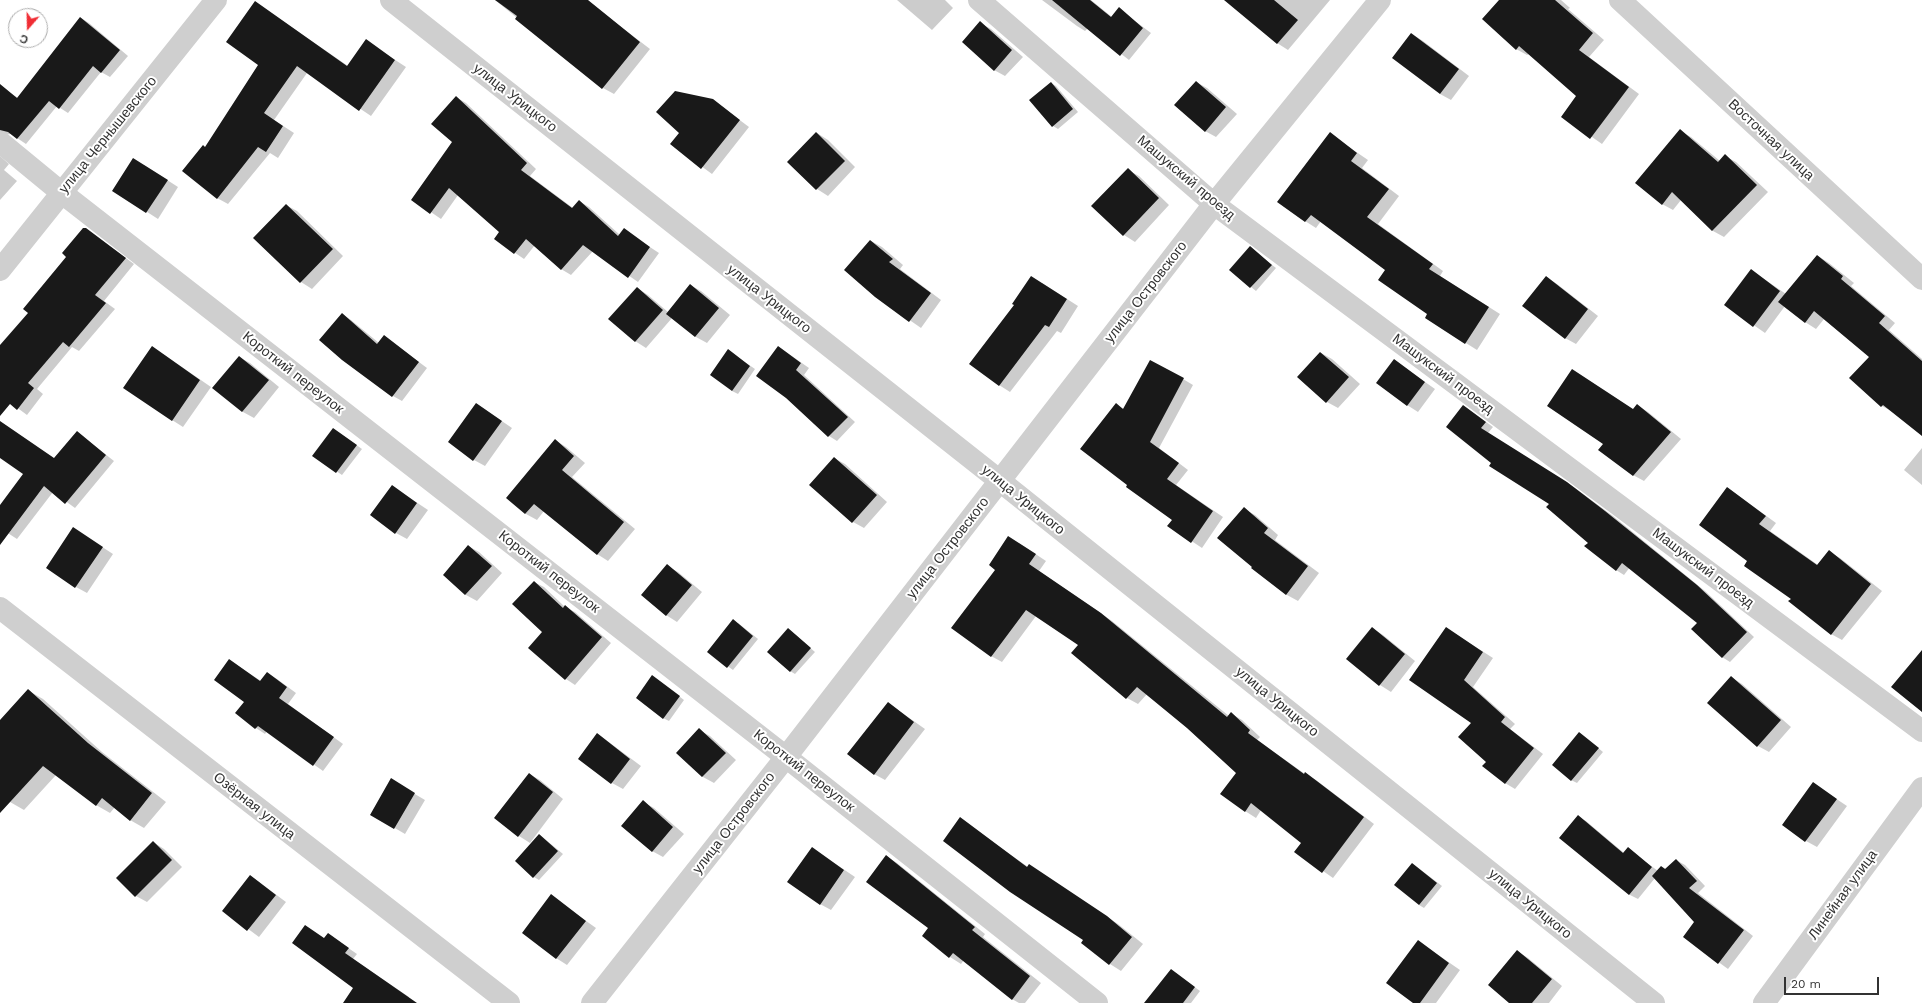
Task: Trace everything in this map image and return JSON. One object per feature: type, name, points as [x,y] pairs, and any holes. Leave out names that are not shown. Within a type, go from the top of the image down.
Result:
[{"type":"street","name":"улица Чернышевского","points":[[0,270],[216,0]]},
{"type":"street","name":"улица Урицкого","points":[[391,0],[1000,481],[1654,1003]]},
{"type":"street","name":"Машукский проезд","points":[[979,0],[1214,204],[1922,731]]},
{"type":"street","name":"улица Островского","points":[[592,1003],[786,757],[1214,204],[1380,0]]},
{"type":"street","name":"Восточная улица","points":[[1620,0],[1922,280]]},
{"type":"street","name":"Короткий переулок","points":[[0,142],[62,193],[786,757],[1097,1003]]},
{"type":"street","name":"Озёрная улица","points":[[0,608],[509,1003]]},
{"type":"street","name":"Линейная улица","points":[[1764,1003],[1922,788]]},
{"type":"building","points":[[495,0],[588,0],[640,42],[602,89],[515,19],[517,16]]},
{"type":"building","points":[[1052,0],[1090,0],[1111,17],[1119,7],[1143,28],[1120,56]]},
{"type":"building","points":[[1224,0],[1274,0],[1298,20],[1277,44]]},
{"type":"building","points":[[1499,0],[1555,0],[1593,33],[1579,50],[1629,87],[1590,139],[1561,117],[1576,96],[1519,46],[1516,50],[1482,19]]},
{"type":"building","points":[[255,1],[347,66],[366,39],[395,60],[359,111],[297,66],[264,113],[283,126],[266,152],[258,147],[217,199],[182,171],[203,145],[205,147],[258,65],[226,42]]},
{"type":"building","points":[[80,17],[120,50],[101,73],[93,66],[59,109],[49,101],[17,139],[8,132],[0,130],[0,84],[17,98]]},
{"type":"building","points":[[980,21],[1012,50],[994,71],[962,42]]},
{"type":"building","points":[[1411,33],[1459,69],[1440,94],[1392,58]]},
{"type":"building","points":[[1196,81],[1226,107],[1205,132],[1174,105]]},
{"type":"building","points":[[1051,82],[1073,109],[1052,127],[1029,100]]},
{"type":"building","points":[[675,91],[713,99],[740,120],[701,169],[670,144],[679,133],[656,112]]},
{"type":"building","points":[[456,96],[527,163],[521,170],[572,208],[579,200],[618,236],[624,228],[650,247],[628,278],[583,245],[561,270],[526,239],[514,254],[494,239],[499,232],[449,188],[430,214],[411,200],[452,142],[431,124]]},
{"type":"building","points":[[1680,129],[1718,162],[1725,154],[1757,185],[1712,231],[1672,192],[1662,205],[1635,183]]},
{"type":"building","points":[[816,132],[845,161],[816,190],[787,162]]},
{"type":"building","points":[[1330,132],[1357,153],[1351,161],[1389,189],[1367,217],[1433,264],[1429,269],[1489,307],[1465,344],[1425,318],[1427,314],[1378,280],[1385,270],[1311,215],[1305,222],[1277,202]]},
{"type":"building","points":[[133,158],[168,180],[146,213],[112,191]]},
{"type":"building","points":[[1128,168],[1159,198],[1123,236],[1091,206]]},
{"type":"building","points":[[286,204],[333,249],[300,283],[253,238]]},
{"type":"building","points":[[83,228],[86,228],[126,258],[95,295],[106,303],[69,347],[63,342],[28,383],[34,388],[17,410],[10,404],[0,416],[0,345],[28,313],[23,309],[66,257],[62,253]]},
{"type":"building","points":[[870,240],[893,259],[889,262],[931,293],[909,322],[875,297],[844,270]]},
{"type":"building","points":[[1250,246],[1272,265],[1250,288],[1229,270]]},
{"type":"building","points":[[1817,255],[1843,276],[1841,279],[1885,316],[1879,323],[1922,361],[1922,436],[1883,405],[1881,407],[1849,378],[1869,357],[1814,311],[1805,323],[1778,302]]},
{"type":"building","points":[[1751,269],[1780,291],[1753,327],[1724,305]]},
{"type":"building","points":[[1031,276],[1067,299],[1049,327],[1045,325],[999,386],[969,364],[1014,305],[1012,304]]},
{"type":"building","points":[[1546,276],[1588,309],[1565,339],[1522,306]]},
{"type":"building","points":[[690,284],[719,308],[695,337],[666,314]]},
{"type":"building","points":[[637,287],[663,310],[635,342],[608,319]]},
{"type":"building","points":[[342,313],[377,344],[384,335],[419,362],[392,397],[342,360],[319,340]]},
{"type":"building","points":[[152,346],[200,380],[172,421],[123,388]]},
{"type":"building","points":[[778,346],[801,363],[796,370],[848,417],[828,437],[786,398],[756,376]]},
{"type":"building","points":[[728,349],[750,366],[732,391],[710,375]]},
{"type":"building","points":[[1320,352],[1349,377],[1326,403],[1297,377]]},
{"type":"building","points":[[239,356],[269,380],[242,412],[212,388]]},
{"type":"building","points":[[1394,359],[1425,382],[1407,406],[1376,383]]},
{"type":"building","points":[[1150,360],[1184,378],[1150,442],[1179,463],[1167,479],[1213,511],[1191,543],[1167,526],[1172,520],[1126,487],[1127,485],[1080,449],[1116,403],[1123,409]]},
{"type":"building","points":[[1572,369],[1633,409],[1637,404],[1671,432],[1633,476],[1598,450],[1603,444],[1547,406]]},
{"type":"building","points":[[476,403],[502,421],[473,461],[448,442]]},
{"type":"building","points":[[1463,405],[1486,422],[1481,428],[1567,482],[1605,511],[1697,585],[1747,632],[1722,658],[1691,629],[1697,623],[1622,563],[1616,571],[1584,546],[1588,543],[1546,507],[1549,504],[1489,466],[1491,463],[1446,427]]},
{"type":"building","points":[[0,421],[54,458],[77,431],[106,455],[65,504],[44,486],[0,545],[0,505],[23,474],[0,458]]},
{"type":"building","points":[[333,428],[357,445],[336,473],[312,456]]},
{"type":"building","points":[[555,439],[574,456],[562,470],[624,522],[597,555],[534,504],[525,514],[506,498]]},
{"type":"building","points":[[834,457],[877,495],[852,523],[809,485]]},
{"type":"building","points":[[392,485],[417,503],[395,534],[370,515]]},
{"type":"building","points":[[1727,487],[1766,516],[1759,524],[1817,565],[1829,550],[1871,584],[1831,635],[1788,601],[1791,599],[1744,566],[1747,561],[1699,525]]},
{"type":"building","points":[[1244,507],[1268,528],[1264,533],[1308,566],[1286,595],[1251,568],[1252,567],[1217,538]]},
{"type":"building","points":[[73,527],[103,547],[75,588],[46,568]]},
{"type":"building","points":[[1008,536],[1036,554],[1029,564],[1101,613],[1227,717],[1231,712],[1250,730],[1248,733],[1304,774],[1305,772],[1364,817],[1322,873],[1294,852],[1301,843],[1251,803],[1245,812],[1220,794],[1236,773],[1187,728],[1137,687],[1126,699],[1071,653],[1078,645],[1026,610],[991,657],[951,628],[995,570],[989,565]]},
{"type":"building","points":[[468,545],[492,566],[465,595],[443,575]]},
{"type":"building","points":[[667,564],[692,585],[666,616],[641,595]]},
{"type":"building","points":[[534,581],[563,608],[565,605],[602,637],[565,680],[528,648],[542,632],[512,604]]},
{"type":"building","points":[[733,619],[753,636],[727,668],[707,652]]},
{"type":"building","points":[[1372,627],[1405,654],[1379,686],[1346,659]]},
{"type":"building","points":[[1446,627],[1483,652],[1464,680],[1505,717],[1501,722],[1534,748],[1505,784],[1482,766],[1486,762],[1458,737],[1471,723],[1409,680]]},
{"type":"building","points":[[788,628],[811,648],[790,672],[767,652]]},
{"type":"building","points":[[1922,650],[1922,712],[1891,687]]},
{"type":"building","points":[[229,659],[260,681],[267,672],[287,687],[279,698],[334,737],[313,766],[258,726],[255,729],[235,713],[244,702],[214,680]]},
{"type":"building","points":[[652,675],[680,696],[663,719],[636,698]]},
{"type":"building","points":[[1731,676],[1781,720],[1757,747],[1707,703]]},
{"type":"building","points":[[28,689],[88,743],[152,793],[130,821],[102,798],[96,806],[43,766],[0,813],[0,720]]},
{"type":"building","points":[[888,702],[914,722],[874,775],[847,754]]},
{"type":"building","points":[[699,728],[726,753],[702,777],[676,753]]},
{"type":"building","points":[[1579,732],[1599,748],[1571,781],[1552,765]]},
{"type":"building","points":[[597,733],[630,759],[611,784],[578,759]]},
{"type":"building","points":[[529,773],[553,792],[518,837],[494,818]]},
{"type":"building","points":[[391,778],[415,793],[394,829],[370,815]]},
{"type":"building","points":[[1813,782],[1837,799],[1805,842],[1782,825]]},
{"type":"building","points":[[643,800],[673,827],[652,852],[621,826]]},
{"type":"building","points":[[1578,815],[1623,853],[1628,847],[1652,867],[1629,895],[1559,838]]},
{"type":"building","points":[[960,817],[1027,867],[1029,864],[1107,916],[1132,937],[1109,965],[1081,943],[1083,940],[1010,892],[943,841]]},
{"type":"building","points":[[539,834],[558,851],[533,878],[515,861]]},
{"type":"building","points":[[153,841],[172,860],[135,897],[116,878]]},
{"type":"building","points":[[812,847],[844,870],[820,905],[787,882]]},
{"type":"building","points":[[886,855],[975,927],[972,930],[1030,976],[1012,1000],[953,953],[949,958],[922,936],[928,928],[866,882]]},
{"type":"building","points":[[1676,859],[1697,881],[1689,888],[1744,930],[1718,964],[1683,937],[1694,922],[1652,876],[1661,866],[1665,869]]},
{"type":"building","points":[[1412,863],[1437,883],[1419,905],[1394,885]]},
{"type":"building","points":[[250,875],[276,895],[247,931],[222,911]]},
{"type":"building","points":[[551,894],[586,921],[556,959],[522,933]]},
{"type":"building","points":[[305,925],[324,938],[328,933],[349,948],[345,953],[417,1003],[343,1003],[353,988],[292,943]]},
{"type":"building","points":[[1418,940],[1449,963],[1420,1003],[1413,1003],[1386,983]]},
{"type":"building","points":[[1517,950],[1552,979],[1532,1003],[1509,1003],[1488,985]]},
{"type":"building","points":[[1171,969],[1195,987],[1183,1003],[1144,1003]]}]
